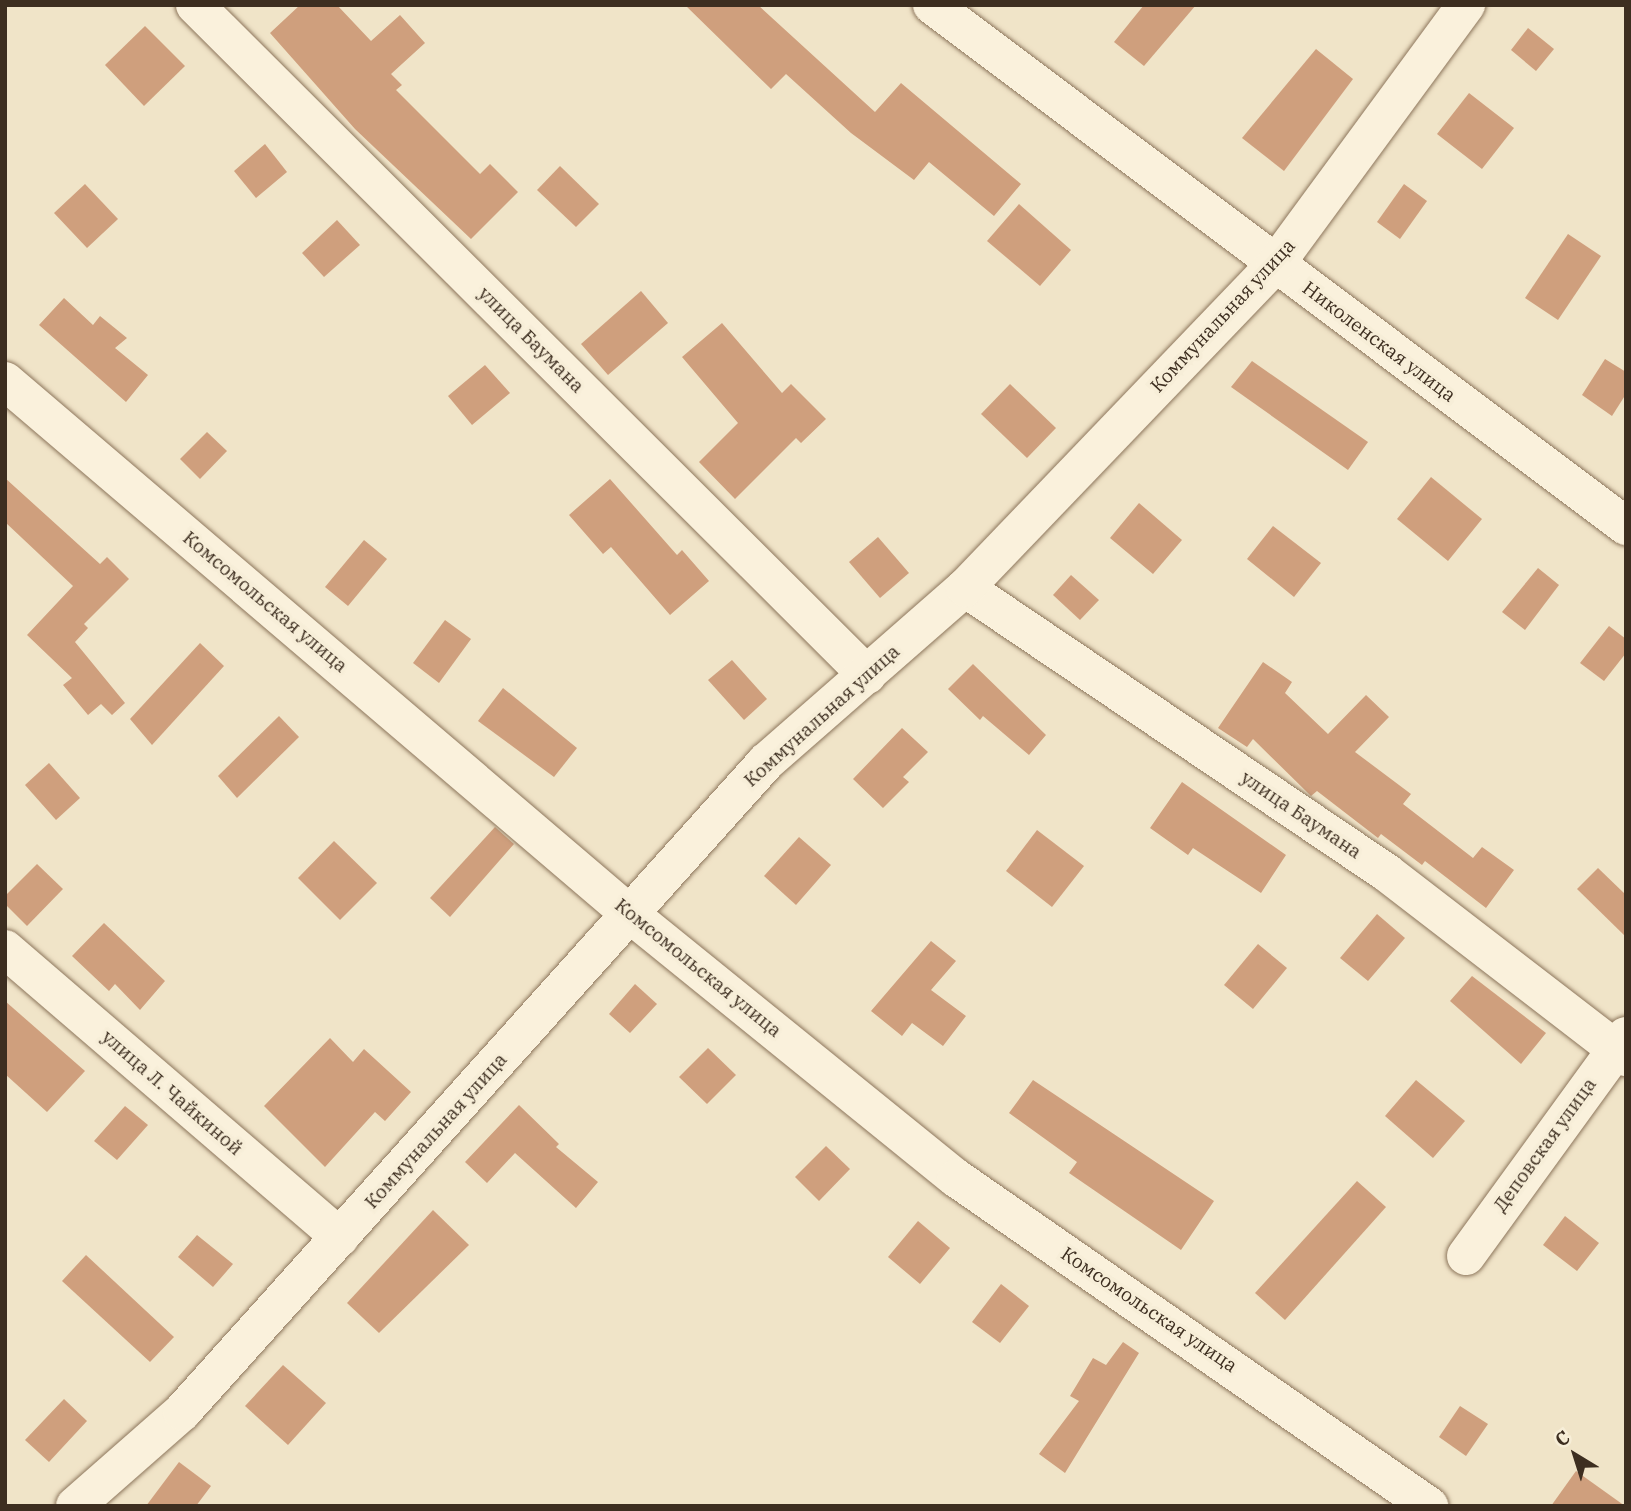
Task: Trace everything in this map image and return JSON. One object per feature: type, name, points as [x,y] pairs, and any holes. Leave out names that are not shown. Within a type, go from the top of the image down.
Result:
[{"type":"street","name":"улица Баумана","points":[[195,5],[867,675]]},
{"type":"street","name":"Николенская улица","points":[[932,5],[1626,526]]},
{"type":"street","name":"Коммунальная улица","points":[[75,1506],[182,1412],[766,762],[965,588],[1275,265],[1466,5]]},
{"type":"street","name":"Комсомольская улица","points":[[5,381],[631,915],[956,1178],[1429,1506]]},
{"type":"street","name":"улица Баумана","points":[[965,588],[1387,873],[1622,1047]]},
{"type":"street","name":"улица Л. Чайкиной","points":[[5,949],[340,1237]]},
{"type":"street","name":"Деповская улица","points":[[1466,1255],[1622,1047]]},
{"type":"building","points":[[300,5],[337,5],[371,41],[400,15],[425,43],[391,74],[402,85],[396,90],[480,174],[490,164],[518,192],[471,239],[355,129],[270,33]]},
{"type":"building","points":[[685,5],[758,5],[875,112],[901,83],[1021,184],[994,216],[929,162],[914,180],[851,133],[786,74],[771,89]]},
{"type":"building","points":[[1144,5],[1196,5],[1144,66],[1114,42]]},
{"type":"building","points":[[145,26],[185,66],[144,106],[105,65]]},
{"type":"building","points":[[1528,28],[1554,49],[1536,71],[1511,50]]},
{"type":"building","points":[[1316,49],[1353,79],[1284,171],[1242,138]]},
{"type":"building","points":[[1469,93],[1514,128],[1482,169],[1437,134]]},
{"type":"building","points":[[265,144],[287,172],[256,198],[234,171]]},
{"type":"building","points":[[560,166],[599,204],[576,227],[537,190]]},
{"type":"building","points":[[85,184],[118,219],[87,248],[54,213]]},
{"type":"building","points":[[1404,184],[1427,201],[1400,239],[1377,222]]},
{"type":"building","points":[[1019,204],[1071,250],[1040,286],[987,241]]},
{"type":"building","points":[[337,220],[360,245],[324,277],[302,253]]},
{"type":"building","points":[[1568,234],[1601,256],[1558,320],[1525,298]]},
{"type":"building","points":[[641,291],[668,323],[608,375],[581,344]]},
{"type":"building","points":[[64,298],[93,325],[100,316],[127,338],[115,348],[148,375],[126,402],[39,325]]},
{"type":"building","points":[[722,323],[782,393],[791,384],[826,419],[801,443],[796,438],[735,499],[699,462],[738,423],[682,357]]},
{"type":"building","points":[[1605,359],[1626,372],[1626,394],[1612,416],[1582,395]]},
{"type":"building","points":[[1252,361],[1368,442],[1348,470],[1231,387]]},
{"type":"building","points":[[485,365],[510,393],[472,425],[448,396]]},
{"type":"building","points":[[1010,384],[1056,428],[1027,458],[981,414]]},
{"type":"building","points":[[207,432],[227,451],[200,479],[180,459]]},
{"type":"building","points":[[1431,477],[1482,519],[1448,561],[1397,519]]},
{"type":"building","points":[[5,478],[100,564],[107,557],[129,579],[84,624],[88,628],[75,642],[125,703],[112,715],[101,704],[88,715],[63,685],[72,678],[27,635],[73,586],[5,522]]},
{"type":"building","points":[[610,479],[677,555],[682,550],[709,581],[670,615],[611,547],[603,554],[569,515]]},
{"type":"building","points":[[1139,503],[1182,540],[1153,574],[1110,538]]},
{"type":"building","points":[[1273,526],[1321,563],[1294,597],[1247,559]]},
{"type":"building","points":[[878,537],[909,573],[880,598],[849,562]]},
{"type":"building","points":[[364,540],[387,559],[348,606],[325,587]]},
{"type":"building","points":[[1538,568],[1559,585],[1525,630],[1502,612]]},
{"type":"building","points":[[1071,575],[1099,600],[1080,620],[1053,595]]},
{"type":"building","points":[[445,620],[471,639],[439,683],[413,663]]},
{"type":"building","points":[[1609,626],[1626,639],[1626,653],[1604,681],[1580,663]]},
{"type":"building","points":[[200,643],[224,666],[152,745],[130,719]]},
{"type":"building","points":[[732,660],[767,699],[744,720],[708,680]]},
{"type":"building","points":[[1263,662],[1292,682],[1285,693],[1328,734],[1366,695],[1389,717],[1355,752],[1411,794],[1403,804],[1473,858],[1482,847],[1514,870],[1486,908],[1425,861],[1422,865],[1381,834],[1378,838],[1317,791],[1311,796],[1253,739],[1247,747],[1218,728]]},
{"type":"building","points":[[973,664],[1046,735],[1029,755],[983,716],[980,720],[948,689]]},
{"type":"building","points":[[503,688],[577,748],[554,777],[478,721]]},
{"type":"building","points":[[279,716],[299,737],[237,798],[218,776]]},
{"type":"building","points":[[902,728],[928,752],[903,777],[909,782],[883,808],[853,779]]},
{"type":"building","points":[[49,763],[80,798],[56,820],[25,785]]},
{"type":"building","points":[[1182,782],[1286,855],[1261,893],[1193,848],[1188,855],[1150,828]]},
{"type":"building","points":[[495,827],[514,844],[450,917],[430,898]]},
{"type":"building","points":[[1037,830],[1084,866],[1052,907],[1006,871]]},
{"type":"building","points":[[799,837],[831,865],[796,905],[764,876]]},
{"type":"building","points":[[334,841],[377,883],[340,920],[298,878]]},
{"type":"building","points":[[37,864],[63,889],[27,926],[5,904],[5,896]]},
{"type":"building","points":[[1598,868],[1626,895],[1626,937],[1577,889]]},
{"type":"building","points":[[1377,914],[1405,938],[1368,981],[1340,958]]},
{"type":"building","points":[[104,923],[165,981],[140,1010],[115,984],[109,991],[72,956]]},
{"type":"building","points":[[931,941],[956,961],[931,990],[966,1016],[943,1046],[912,1023],[902,1036],[871,1011]]},
{"type":"building","points":[[1258,944],[1287,968],[1253,1009],[1224,985]]},
{"type":"building","points":[[1472,976],[1546,1033],[1521,1064],[1450,1001]]},
{"type":"building","points":[[635,984],[657,1004],[630,1033],[609,1014]]},
{"type":"building","points":[[5,1001],[85,1071],[47,1112],[5,1074]]},
{"type":"building","points":[[330,1038],[353,1062],[364,1049],[411,1092],[385,1121],[375,1112],[325,1167],[264,1106]]},
{"type":"building","points":[[708,1048],[736,1075],[707,1104],[679,1077]]},
{"type":"building","points":[[1033,1080],[1214,1201],[1181,1250],[1069,1173],[1077,1162],[1009,1113]]},
{"type":"building","points":[[1416,1080],[1465,1121],[1433,1158],[1385,1116]]},
{"type":"building","points":[[519,1105],[559,1144],[556,1147],[598,1182],[576,1208],[515,1153],[487,1183],[465,1162]]},
{"type":"building","points":[[125,1106],[148,1125],[117,1160],[94,1141]]},
{"type":"building","points":[[826,1146],[850,1169],[819,1201],[795,1177]]},
{"type":"building","points":[[1357,1181],[1386,1207],[1285,1320],[1255,1293]]},
{"type":"building","points":[[433,1210],[469,1245],[379,1333],[347,1303]]},
{"type":"building","points":[[1565,1216],[1599,1243],[1577,1271],[1543,1245]]},
{"type":"building","points":[[918,1221],[950,1248],[920,1284],[888,1257]]},
{"type":"building","points":[[197,1235],[233,1264],[213,1287],[178,1257]]},
{"type":"building","points":[[86,1255],[174,1337],[150,1362],[62,1281]]},
{"type":"building","points":[[1001,1284],[1029,1306],[1000,1343],[972,1322]]},
{"type":"building","points":[[1123,1342],[1139,1353],[1065,1473],[1039,1454],[1079,1401],[1070,1396],[1093,1358],[1106,1365]]},
{"type":"building","points":[[283,1365],[326,1403],[288,1445],[245,1406]]},
{"type":"building","points":[[64,1399],[87,1421],[49,1462],[25,1440]]},
{"type":"building","points":[[1460,1406],[1488,1424],[1466,1456],[1439,1437]]},
{"type":"building","points":[[179,1462],[211,1486],[196,1506],[146,1506]]},
{"type":"building","points":[[1576,1471],[1625,1506],[1551,1506]]}]
